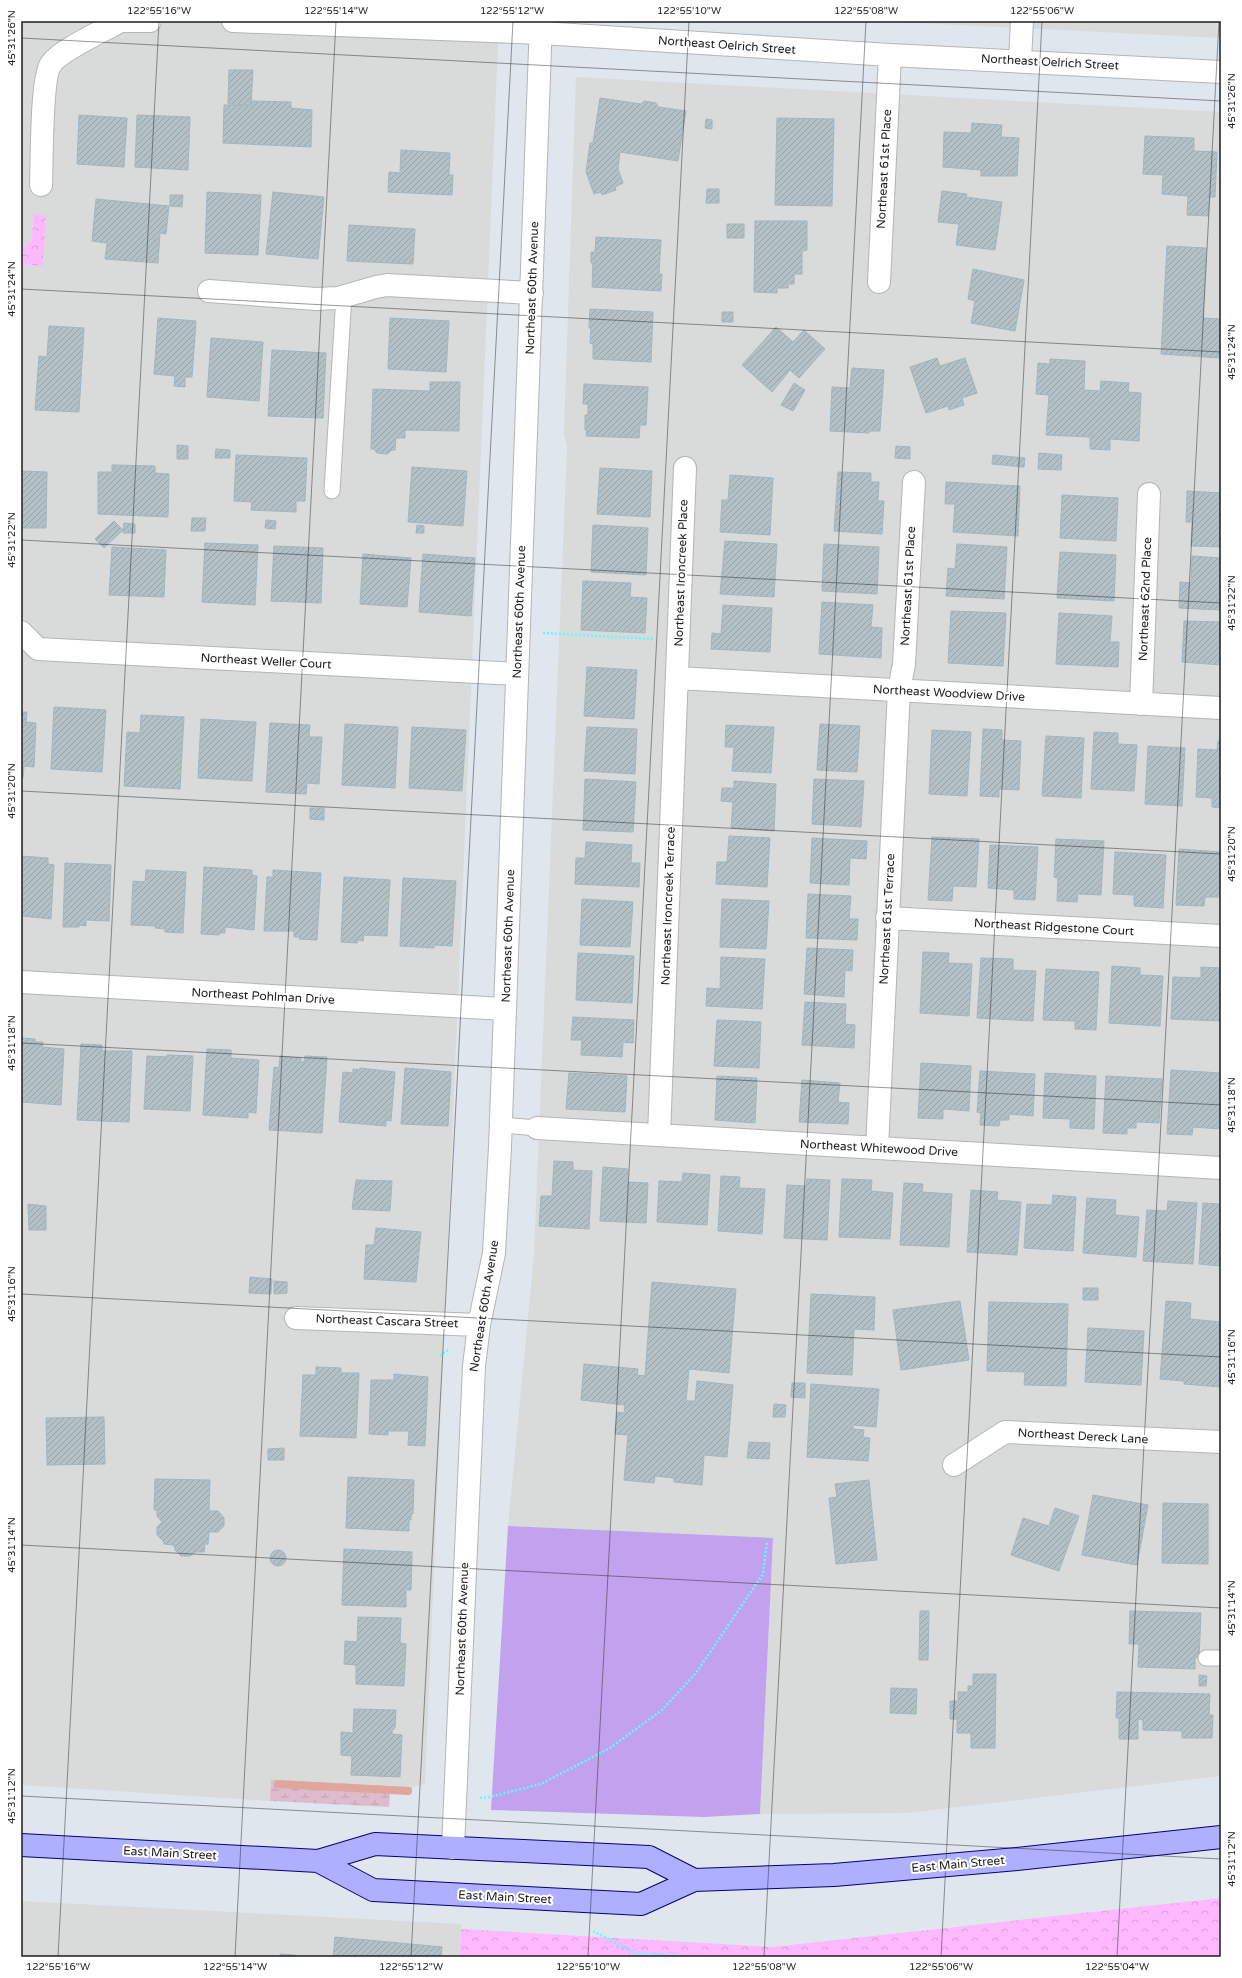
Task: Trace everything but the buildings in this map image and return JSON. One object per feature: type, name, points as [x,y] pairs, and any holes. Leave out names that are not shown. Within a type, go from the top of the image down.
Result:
[{"type":"main road","name":"East Main Street","points":[[318,1860],[373,1890],[641,1904],[694,1880],[834,1875],[1017,1859],[1221,1837]]},
{"type":"main road","name":"East Main Street","points":[[21,1845],[318,1860],[375,1844],[649,1857],[694,1880]]},
{"type":"street","points":[[41,185],[45,82],[50,64],[63,53],[121,21],[150,21]]},
{"type":"street","name":"Northeast Oelrich Street","points":[[233,21],[541,27],[890,55],[1020,60],[1221,72]]},
{"type":"street","points":[[1020,60],[1022,21]]},
{"type":"street","name":"Northeast 60th Avenue","points":[[453,1848],[474,1366],[479,1325],[494,1253],[501,1125],[541,27]]},
{"type":"street","name":"Northeast 61st Place","points":[[879,282],[890,55]]},
{"type":"street","points":[[210,291],[316,299],[338,298],[344,295],[387,285],[532,293]]},
{"type":"street","name":"Northeast Ironcreek Place","points":[[677,678],[677,640],[685,468]]},
{"type":"street","name":"Northeast 61st Place","points":[[899,690],[904,664],[914,482]]},
{"type":"street","name":"Northeast 62nd Place","points":[[1141,704],[1149,494]]},
{"type":"street","name":"Northeast Weller Court","points":[[21,632],[38,649],[517,674]]},
{"type":"street","name":"Northeast Woodview Drive","points":[[677,678],[1221,708]]},
{"type":"street","name":"Northeast Ironcreek Terrace","points":[[660,1135],[677,678]]},
{"type":"street","name":"Northeast 61st Terrace","points":[[876,1148],[899,690]]},
{"type":"street","name":"Northeast Ridgestone Court","points":[[887,918],[1221,936]]},
{"type":"street","name":"Northeast Pohlman Drive","points":[[21,982],[505,1009]]},
{"type":"street","name":"Northeast Whitewood Drive","points":[[537,1128],[1221,1168]]},
{"type":"street","name":"Northeast Cascara Street","points":[[296,1318],[479,1325]]},
{"type":"street","name":"Northeast Dereck Lane","points":[[954,1465],[1005,1432],[1221,1442]]},
{"type":"lane","points":[[332,491],[344,295]]},
{"type":"lane","points":[[501,1125],[537,1128]]},
{"type":"path","points":[[518,632],[677,640]]},
{"type":"path","points":[[455,1800],[490,1797],[541,1784],[610,1748],[662,1710],[696,1673],[763,1574],[768,1542]]},
{"type":"path","points":[[593,1931],[635,1953],[696,1957]]},
{"type":"shaded area","points":[[21,21],[499,21],[425,1784],[412,1787],[271,1780],[270,1801],[21,1785],[21,264],[43,265],[46,215],[33,214],[32,240],[21,250]]},
{"type":"shaded area","points":[[880,21],[1221,21],[1221,38]]},
{"type":"shaded area","points":[[576,77],[1221,112],[1221,1776],[907,1813],[760,1814],[773,1539],[508,1526],[534,1255],[567,448],[564,432]]},
{"type":"shaded area","points":[[508,1526],[773,1538],[760,1814],[704,1817],[491,1810]]},
{"type":"shaded area","points":[[21,1901],[461,1924],[459,1957],[21,1957]]},
{"type":"green space","points":[[33,214],[46,215],[43,266],[21,264],[21,250],[32,240]]},
{"type":"green space","points":[[271,1780],[412,1787],[411,1794],[390,1793],[389,1807],[270,1801]]},
{"type":"green space","points":[[1221,1898],[1221,1957],[459,1957],[461,1929],[772,1947]]},
{"type":"waterway","points":[[278,1784],[408,1791]]}]
